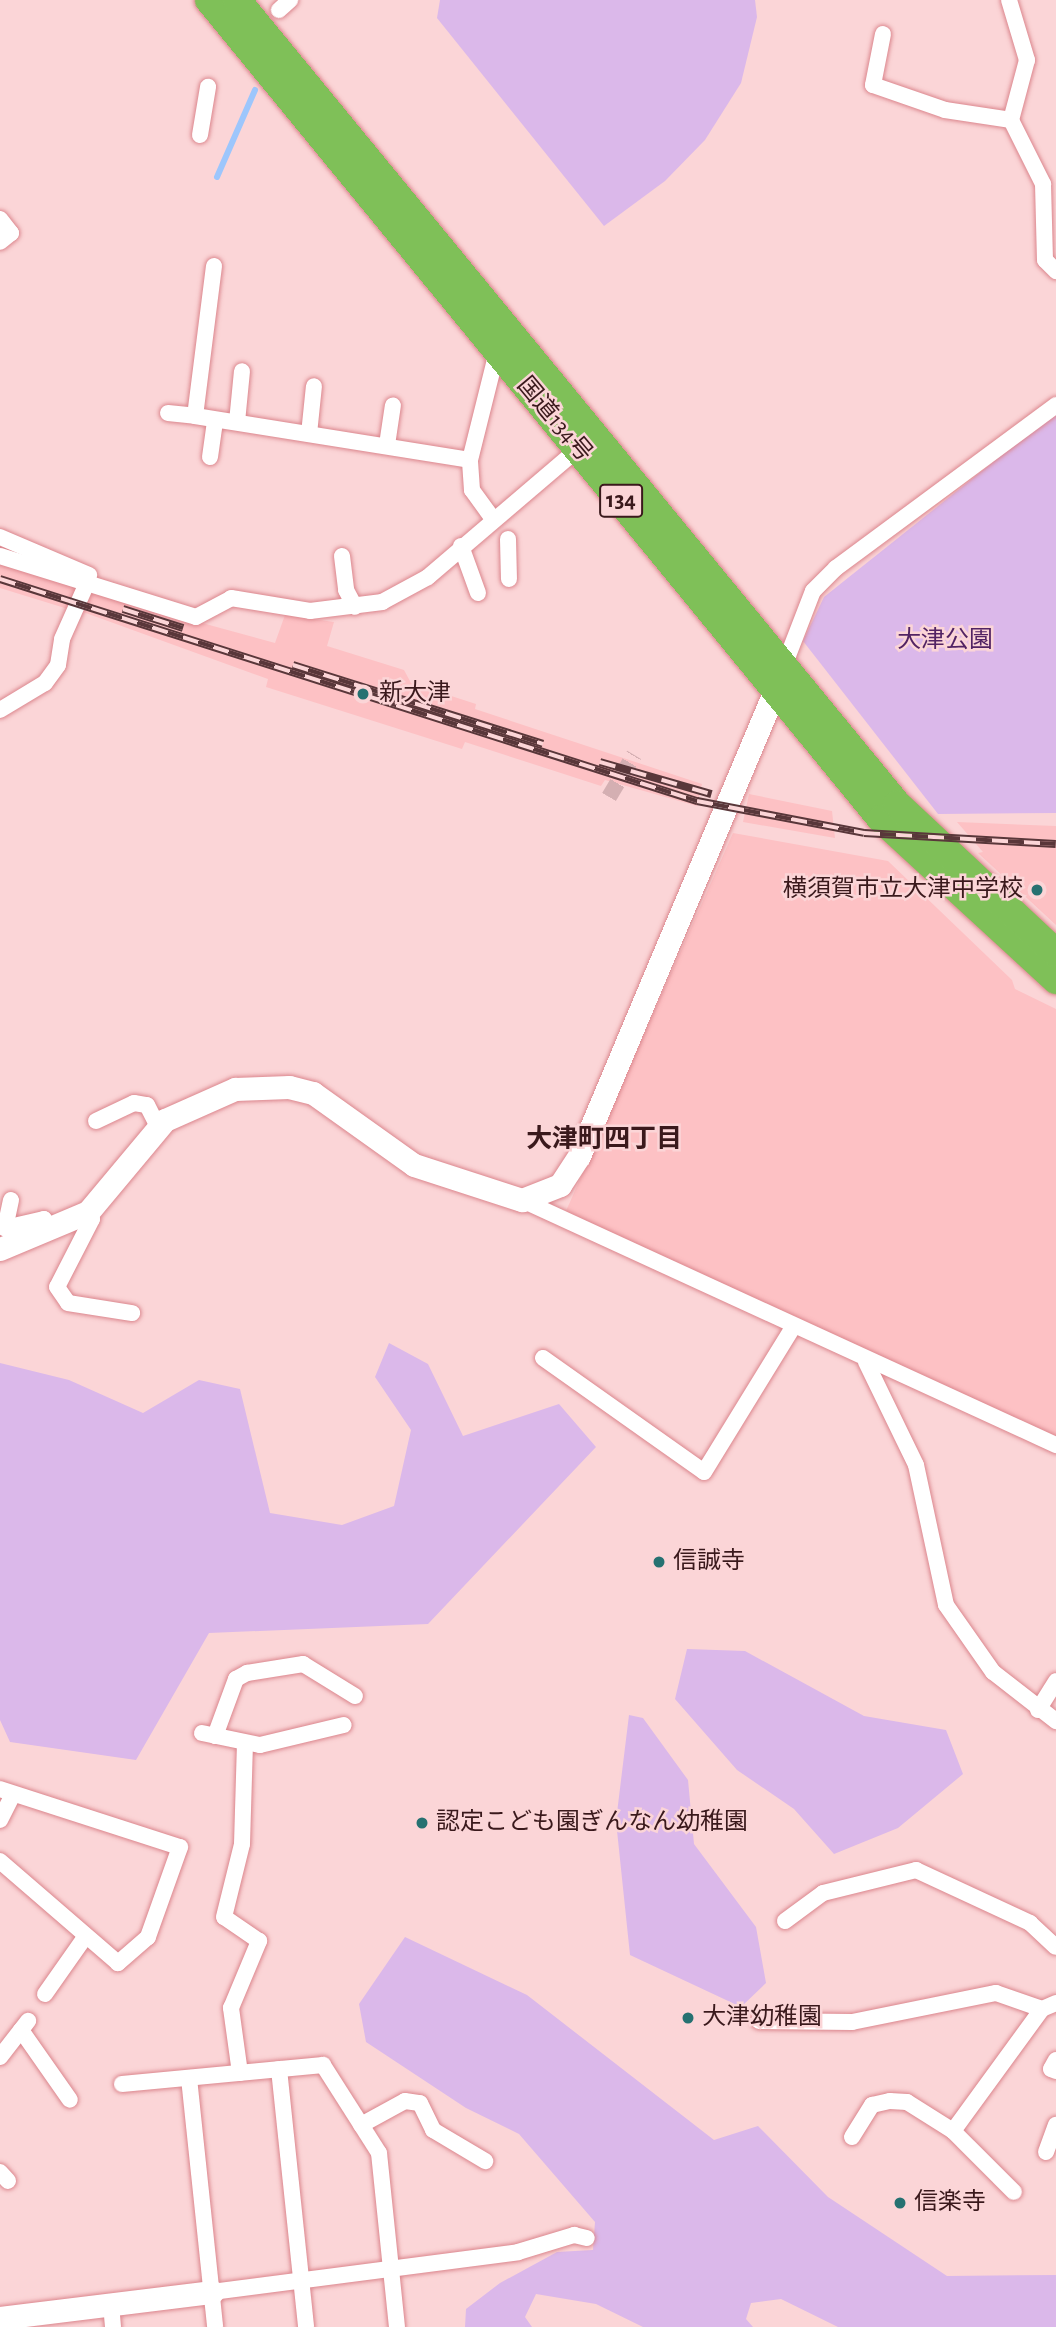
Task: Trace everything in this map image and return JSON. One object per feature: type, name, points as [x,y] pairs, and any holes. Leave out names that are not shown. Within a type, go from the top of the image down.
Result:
[{"type":"highway","name":"国道134号","points":[[209,0],[497,352],[780,677],[897,804],[1056,953]]},
{"type":"highway","name":"国道134号","points":[[237,0],[780,677],[881,819],[1056,980]]},
{"type":"street","points":[[1009,0],[1027,60],[1011,120],[1049,187],[1045,260],[1056,271]]},
{"type":"street","points":[[883,34],[873,85],[945,110],[1011,120]]},
{"type":"street","points":[[200,135],[208,86]]},
{"type":"street","points":[[0,219],[11,233],[0,242]]},
{"type":"street","points":[[195,416],[214,266]]},
{"type":"street","points":[[493,519],[472,490],[470,460],[497,352]]},
{"type":"street","points":[[237,422],[242,371]]},
{"type":"street","points":[[309,434],[314,386]]},
{"type":"street","points":[[387,445],[393,405]]},
{"type":"street","points":[[522,1200],[560,1185],[579,1156],[780,677],[813,591],[836,568],[1055,407]]},
{"type":"street","points":[[169,413],[470,460]]},
{"type":"street","points":[[209,457],[215,420]]},
{"type":"street","points":[[0,556],[196,617],[231,598],[310,611],[382,602],[428,577],[461,546],[579,448]]},
{"type":"street","points":[[0,537],[88,574],[89,583],[62,639],[58,665],[45,683],[0,710]]},
{"type":"street","points":[[508,539],[509,579]]},
{"type":"street","points":[[461,546],[478,593]]},
{"type":"street","points":[[342,556],[355,607]]},
{"type":"street","points":[[0,1249],[88,1212],[159,1129],[183,1106],[235,1089],[289,1087],[328,1100],[414,1165],[522,1200],[792,1329],[1056,1444]]},
{"type":"street","points":[[96,1121],[134,1102],[147,1105],[159,1129]]},
{"type":"street","points":[[11,1200],[5,1228],[44,1219],[49,1228]]},
{"type":"street","points":[[88,1212],[92,1219],[57,1287],[68,1303],[132,1313]]},
{"type":"street","points":[[543,1358],[704,1472],[792,1329]]},
{"type":"street","points":[[866,1362],[916,1465],[946,1605],[993,1672],[1038,1710],[1056,1721]]},
{"type":"street","points":[[344,1725],[245,1743],[209,1735],[236,1679],[247,1673],[303,1664],[355,1696]]},
{"type":"street","points":[[1038,1710],[1056,1681]]},
{"type":"street","points":[[240,2073],[231,2008],[260,1941],[224,1917],[242,1844],[245,1743]]},
{"type":"street","points":[[0,1821],[5,1793],[180,1847],[148,1937],[126,1962],[118,1963],[0,1861]]},
{"type":"street","points":[[785,1921],[823,1893],[916,1870],[1030,1923],[1056,1947]]},
{"type":"street","points":[[45,1994],[85,1937]]},
{"type":"street","points":[[759,2021],[852,2022],[996,1993],[1049,2006],[953,2131]]},
{"type":"street","points":[[0,2057],[24,2025],[70,2101]]},
{"type":"street","points":[[1056,2060],[1051,2069],[1056,2071]]},
{"type":"street","points":[[122,2084],[323,2065],[379,2153],[397,2327]]},
{"type":"street","points":[[279,2069],[306,2327]]},
{"type":"street","points":[[189,2078],[215,2327]]},
{"type":"street","points":[[361,2124],[405,2101],[420,2103],[433,2130],[485,2161]]},
{"type":"street","points":[[852,2137],[872,2105],[890,2101],[906,2102],[953,2131],[1014,2192]]},
{"type":"street","points":[[1046,2152],[1056,2125]]},
{"type":"street","points":[[14,2320],[111,2304],[518,2252],[574,2235],[587,2238]]},
{"type":"street","points":[[111,2304],[113,2327]]},
{"type":"shaded area","points":[[0,563],[78,587],[71,610],[0,588]]},
{"type":"shaded area","points":[[92,593],[275,643],[285,615],[334,622],[327,646],[404,670],[411,683],[476,704],[475,709],[702,784],[697,806],[605,780],[601,786],[465,742],[462,749],[266,687],[268,679],[83,612]]},
{"type":"shaded area","points":[[749,794],[832,811],[835,838],[743,822]]},
{"type":"shaded area","points":[[957,822],[1056,826],[1056,925],[978,853],[983,852]]},
{"type":"shaded area","points":[[733,833],[888,861],[1012,980],[1015,989],[1056,1009],[1056,1436],[572,1225],[566,1211]]},
{"type":"green space","points":[[440,0],[755,0],[757,17],[741,83],[705,140],[665,181],[604,226],[437,18]]},
{"type":"green space","name":"大津公園","points":[[1056,412],[1056,813],[938,814],[803,641],[824,597]]},
{"type":"green space","points":[[389,1343],[428,1364],[463,1436],[559,1404],[596,1447],[428,1624],[209,1633],[136,1760],[10,1742],[0,1720],[0,1363],[69,1380],[143,1413],[199,1380],[240,1389],[270,1513],[342,1525],[394,1506],[411,1430],[375,1377]]},
{"type":"green space","points":[[687,1649],[745,1651],[864,1716],[946,1730],[963,1774],[898,1828],[834,1854],[794,1809],[737,1770],[675,1699]]},
{"type":"green space","points":[[629,1715],[643,1718],[688,1780],[694,1844],[756,1927],[766,1983],[741,2007],[630,1955],[616,1821]]},
{"type":"green space","points":[[405,1937],[527,1995],[714,2140],[758,2126],[828,2197],[947,2276],[1056,2275],[1056,2327],[838,2327],[781,2299],[751,2303],[746,2319],[753,2327],[643,2327],[596,2304],[536,2294],[525,2317],[532,2327],[465,2327],[466,2309],[500,2283],[557,2252],[593,2250],[595,2222],[519,2134],[466,2108],[366,2042],[359,2004]]},
{"type":"waterway","points":[[217,177],[255,90]]},
{"type":"tunnel","points":[[609,797],[634,755]]},
{"type":"railway","points":[[0,579],[697,801],[864,833],[1056,844]]},
{"type":"railway","points":[[123,609],[183,628]]},
{"type":"railway","points":[[293,665],[543,744]]},
{"type":"railway","points":[[600,762],[711,794]]},
{"type":"place","name":"新大津","points":[[363,694]]},
{"type":"place","name":"横須賀市立大津中学校","points":[[1037,890]]},
{"type":"place","name":"信誠寺","points":[[659,1562]]},
{"type":"place","name":"認定こども園ぎんなん幼稚園","points":[[422,1823]]},
{"type":"place","name":"大津幼稚園","points":[[688,2018]]},
{"type":"place","name":"信楽寺","points":[[900,2203]]},
{"type":"district","name":"大津町四丁目","points":[[604,1140]]}]
